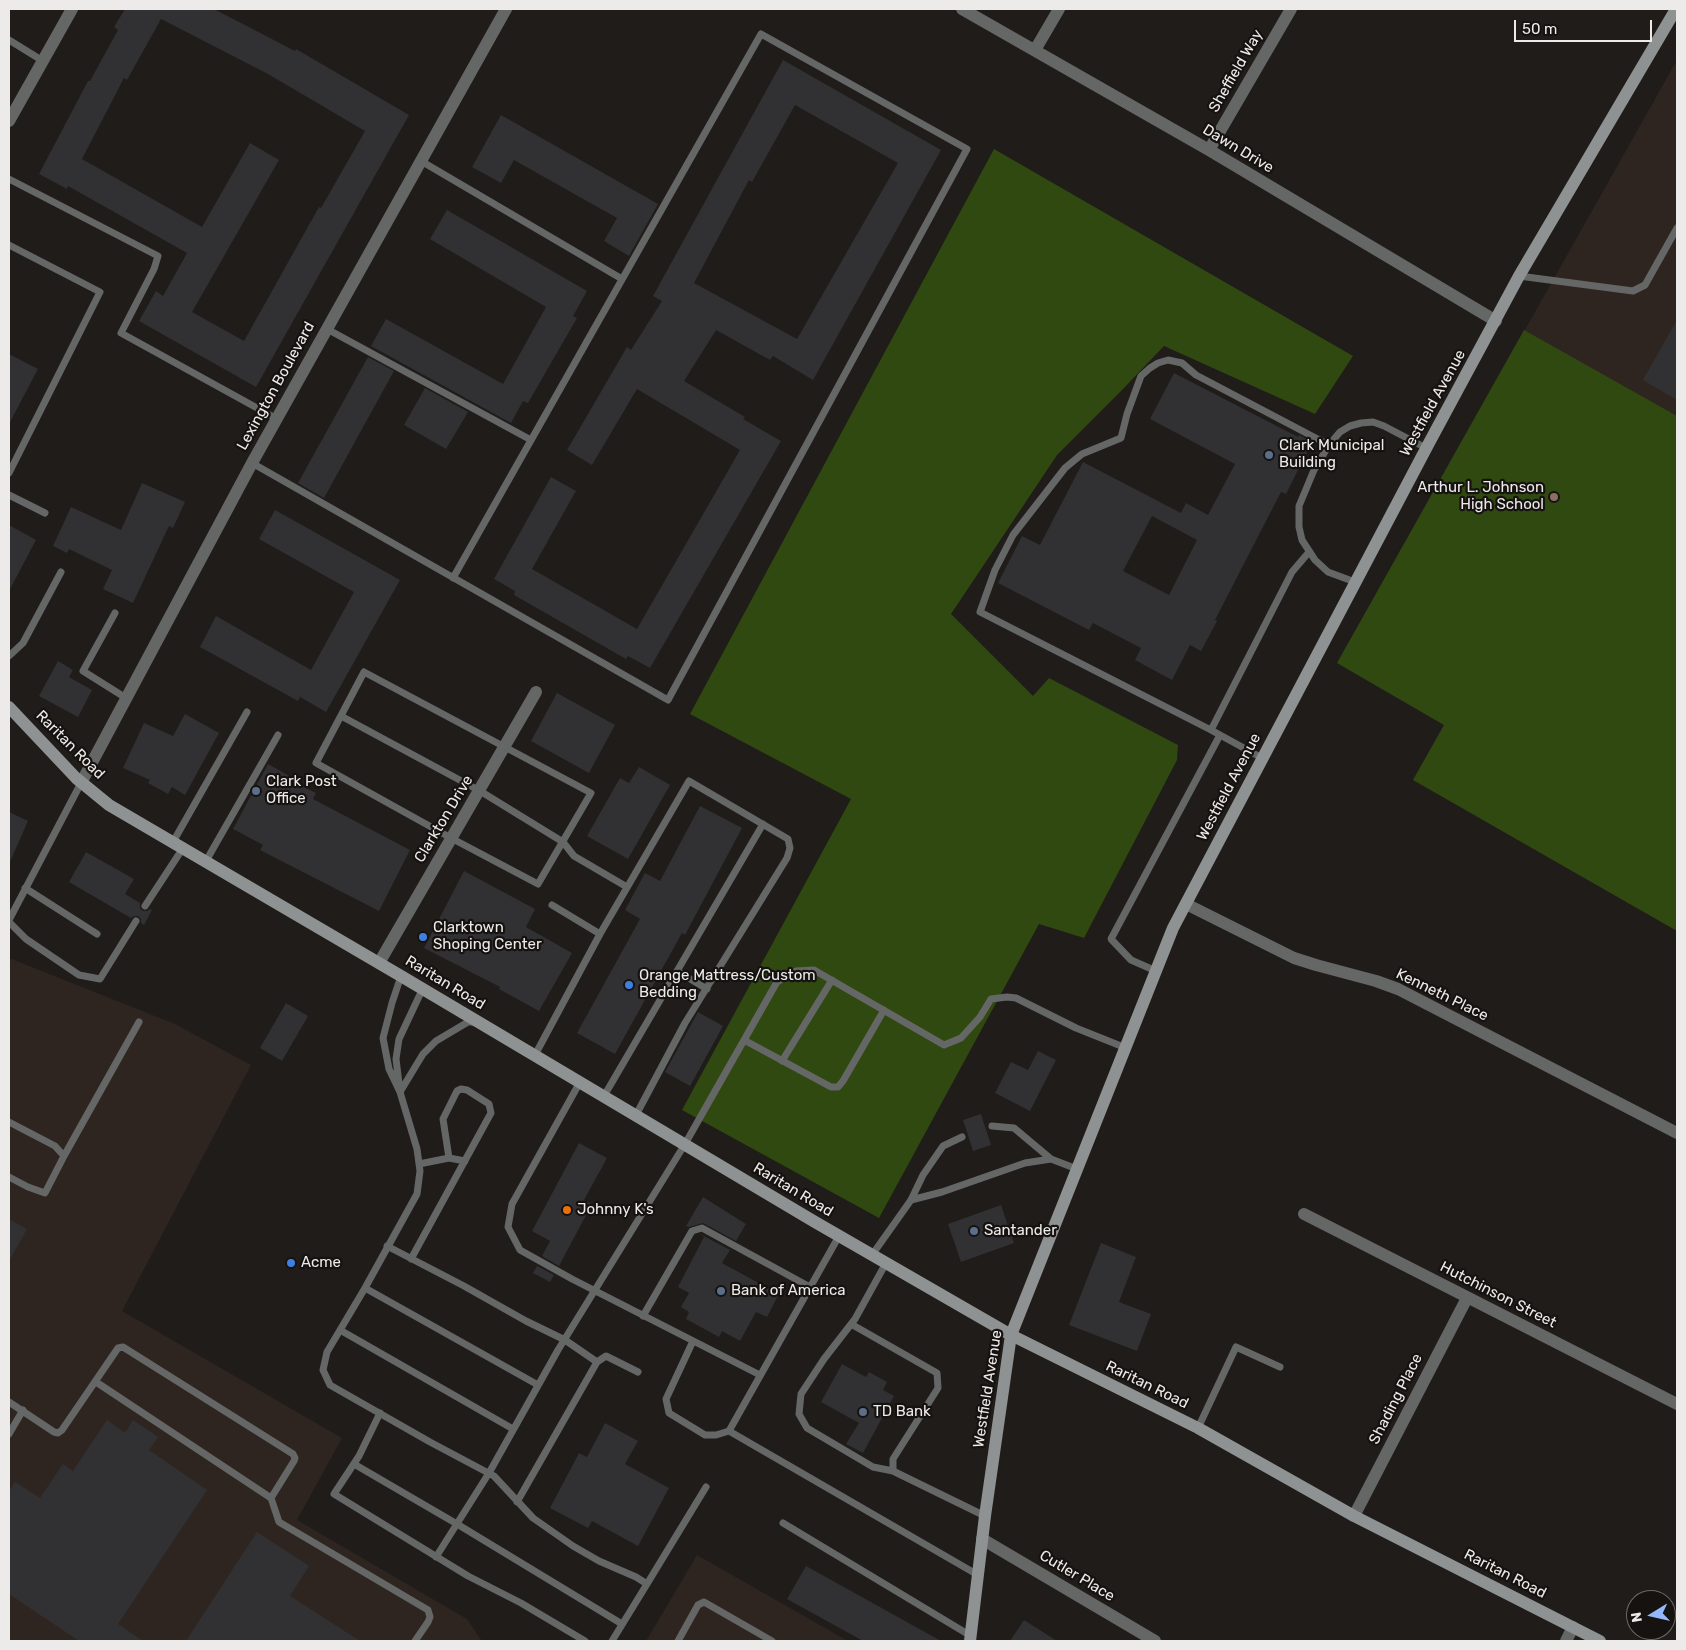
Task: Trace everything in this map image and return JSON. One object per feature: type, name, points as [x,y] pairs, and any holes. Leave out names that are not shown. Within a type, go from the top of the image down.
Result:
[{"type":"main road","name":"Westfield Avenue","points":[[970,1638],[1011,1335],[1173,928],[1426,448],[1519,276],[1676,9]]},
{"type":"main road","name":"Raritan Road","points":[[9,708],[82,782],[109,805],[423,988],[838,1236],[1011,1335],[1198,1428],[1354,1516],[1600,1641]]},
{"type":"street","points":[[9,121],[72,9]]},
{"type":"street","name":"Lexington Boulevard","points":[[82,782],[252,463],[506,9]]},
{"type":"street","name":"Dawn Drive","points":[[962,9],[1209,150],[1496,321]]},
{"type":"street","points":[[1035,50],[1059,9]]},
{"type":"street","name":"Sheffield Way","points":[[1209,150],[1291,9]]},
{"type":"street","name":"Clarkton Drive","points":[[379,962],[536,692]]},
{"type":"street","name":"Kenneth Place","points":[[1186,904],[1294,958],[1398,989],[1677,1133]]},
{"type":"street","name":"Hutchinson Street","points":[[1304,1214],[1677,1404]]},
{"type":"street","name":"Shading Place","points":[[1354,1516],[1467,1298]]},
{"type":"street","name":"Cutler Place","points":[[982,1540],[1154,1641]]},
{"type":"street","points":[[1566,1641],[1573,1628]]},
{"type":"lane","points":[[252,463],[453,578],[668,700],[967,149],[761,34],[453,578]]},
{"type":"lane","points":[[9,40],[43,60]]},
{"type":"lane","points":[[421,161],[622,279]]},
{"type":"lane","points":[[9,179],[158,256],[154,269],[121,334],[277,419]]},
{"type":"lane","points":[[1519,276],[1632,291],[1645,285],[1677,228]]},
{"type":"lane","points":[[9,245],[100,292],[9,473]]},
{"type":"lane","points":[[327,329],[531,440]]},
{"type":"lane","points":[[1262,758],[980,612],[995,570],[1013,535],[1065,468],[1082,454],[1121,438],[1127,414],[1141,376],[1158,363],[1168,360],[1182,362],[1196,375],[1329,445]]},
{"type":"lane","points":[[1355,582],[1328,572],[1308,552],[1302,540],[1299,528],[1299,506],[1314,470],[1329,445],[1340,432],[1350,426],[1361,423],[1372,422],[1384,426],[1426,448]]},
{"type":"lane","points":[[9,495],[45,513]]},
{"type":"lane","points":[[1211,730],[1292,572],[1308,552]]},
{"type":"lane","points":[[9,656],[23,643],[61,572]]},
{"type":"lane","points":[[115,613],[84,671],[126,698]]},
{"type":"lane","points":[[364,672],[591,793],[538,884],[316,763],[341,716],[364,672]]},
{"type":"lane","points":[[144,906],[247,712]]},
{"type":"lane","points":[[341,716],[480,791],[563,842],[574,856],[627,887]]},
{"type":"lane","points":[[206,861],[278,735]]},
{"type":"lane","points":[[1156,971],[1131,960],[1112,939],[1220,735]]},
{"type":"lane","points":[[535,1055],[600,934],[689,781],[788,838],[790,848],[787,858],[685,1023],[636,1115]]},
{"type":"lane","points":[[82,782],[9,921],[26,939],[79,975],[100,978],[136,921]]},
{"type":"lane","points":[[604,1096],[763,824]]},
{"type":"lane","points":[[26,888],[97,934]]},
{"type":"lane","points":[[552,905],[600,934]]},
{"type":"lane","points":[[436,1557],[489,1473],[538,1385],[685,1144],[777,982],[796,971],[814,970],[944,1045],[961,1038],[980,1017],[991,999],[1007,997],[1016,998],[1076,1028],[1126,1048]]},
{"type":"lane","points":[[677,971],[707,989]]},
{"type":"lane","points":[[401,976],[383,1038],[389,1069],[400,1092],[417,1149],[420,1181],[417,1194],[327,1352],[323,1362],[323,1370],[330,1385],[494,1476],[533,1518],[573,1546],[599,1561],[636,1576],[647,1584]]},
{"type":"lane","points":[[782,1061],[832,980]]},
{"type":"lane","points":[[400,1092],[396,1059],[399,1040],[423,988]]},
{"type":"lane","points":[[744,1040],[831,1087],[838,1087],[884,1010]]},
{"type":"lane","points":[[9,1177],[45,1193],[139,1022]]},
{"type":"lane","points":[[400,1092],[411,1072],[436,1041],[468,1022],[479,1022]]},
{"type":"lane","points":[[580,1082],[512,1204],[508,1227],[520,1250],[595,1292],[760,1375]]},
{"type":"lane","points":[[411,1259],[491,1112],[489,1104],[467,1090],[461,1089],[457,1091],[443,1119],[449,1158]]},
{"type":"lane","points":[[9,1122],[55,1146],[64,1156]]},
{"type":"lane","points":[[992,1126],[1014,1128],[1052,1159],[1077,1168]]},
{"type":"lane","points":[[872,1255],[911,1200],[923,1175],[943,1146],[962,1138]]},
{"type":"lane","points":[[419,1164],[449,1158],[465,1161]]},
{"type":"lane","points":[[911,1200],[942,1192],[1025,1164],[1052,1159]]},
{"type":"lane","points":[[643,1316],[692,1231],[702,1228],[810,1287]]},
{"type":"lane","points":[[693,1341],[666,1400],[669,1413],[705,1435],[716,1435],[730,1431],[838,1236]]},
{"type":"lane","points":[[387,1246],[565,1340],[597,1362]]},
{"type":"lane","points":[[886,1263],[855,1319],[801,1394],[799,1414],[807,1428],[873,1467],[892,1472],[985,1516]]},
{"type":"lane","points":[[365,1288],[538,1385]]},
{"type":"lane","points":[[851,1324],[937,1373],[938,1388],[893,1459],[892,1472]]},
{"type":"lane","points":[[340,1330],[513,1429]]},
{"type":"lane","points":[[9,1402],[58,1433],[96,1382],[118,1348],[123,1347],[293,1454],[294,1461],[271,1498]]},
{"type":"lane","points":[[1198,1428],[1236,1347],[1280,1367]]},
{"type":"lane","points":[[517,1502],[597,1362],[606,1356],[638,1372]]},
{"type":"lane","points":[[96,1382],[271,1498],[278,1522],[428,1610],[430,1617],[428,1622],[415,1641]]},
{"type":"lane","points":[[9,1434],[23,1410]]},
{"type":"lane","points":[[380,1413],[354,1464],[334,1494],[468,1576],[521,1603],[585,1641]]},
{"type":"lane","points":[[730,1431],[978,1575]]},
{"type":"lane","points":[[354,1464],[622,1624]]},
{"type":"lane","points":[[612,1641],[706,1487]]},
{"type":"lane","points":[[783,1523],[970,1638]]},
{"type":"lane","points":[[678,1641],[698,1605],[704,1602],[772,1641]]},
{"type":"shaded area","name":"Arthur L. Johnson High School","points":[[1677,60],[1677,931],[1413,780],[1444,725],[1337,663]]},
{"type":"shaded area","points":[[9,958],[175,1024],[251,1065],[122,1311],[342,1438],[297,1520],[467,1619],[482,1641],[9,1641]]},
{"type":"shaded area","points":[[697,1555],[848,1641],[646,1641]]},
{"type":"green space","points":[[994,149],[1353,356],[1315,414],[1164,346],[1057,455],[951,614],[1033,696],[1049,678],[1178,745],[1177,760],[1084,938],[1039,924],[879,1218],[682,1110],[851,799],[690,714]]},
{"type":"green space","name":"Arthur L. Johnson High School","points":[[1524,330],[1677,416],[1677,931],[1413,780],[1444,725],[1337,663]]},
{"type":"building","points":[[125,9],[214,9],[295,51],[296,49],[409,115],[256,387],[139,321],[156,291],[163,296],[187,253],[68,186],[67,189],[39,174],[88,81],[90,81],[118,30],[114,27]],"holes":[[[161,19],[268,74],[365,131],[321,208],[319,207],[244,341],[192,312],[279,160],[250,143],[202,227],[82,159],[124,78],[127,80]]]},
{"type":"building","points":[[783,60],[941,150],[813,380],[773,356],[770,360],[716,330],[684,381],[781,441],[650,668],[628,656],[626,659],[514,595],[515,591],[494,579],[551,477],[576,491],[532,569],[637,629],[740,450],[637,389],[592,465],[567,450],[627,347],[631,350],[662,301],[653,296]],"holes":[[[795,105],[898,163],[797,339],[694,283],[749,180],[752,182]]]},
{"type":"building","points":[[501,115],[658,204],[629,256],[604,241],[617,218],[514,160],[501,183],[472,167]]},
{"type":"building","points":[[447,210],[587,291],[573,316],[577,318],[528,403],[523,401],[511,423],[371,346],[386,319],[503,384],[546,307],[430,239]]},
{"type":"building","points":[[1677,320],[1677,400],[1643,380]]},
{"type":"building","points":[[9,354],[38,369],[9,424]]},
{"type":"building","points":[[368,357],[394,371],[324,498],[298,483]]},
{"type":"building","points":[[1174,373],[1298,437],[1299,435],[1312,442],[1286,494],[1281,492],[1201,651],[1190,645],[1172,680],[1135,660],[1141,648],[1093,623],[1089,630],[998,583],[1022,536],[1040,545],[1083,462],[1181,513],[1186,503],[1208,515],[1235,464],[1150,419]],"holes":[[[1152,516],[1197,540],[1169,595],[1123,571]]]},
{"type":"building","points":[[425,388],[468,412],[446,449],[404,425]]},
{"type":"building","points":[[142,483],[185,502],[173,528],[169,526],[133,603],[103,589],[112,570],[69,549],[67,553],[53,546],[71,507],[121,530]]},
{"type":"building","points":[[275,510],[400,580],[326,712],[300,697],[298,701],[200,647],[216,616],[311,670],[354,592],[259,539]]},
{"type":"building","points":[[9,525],[36,540],[9,591]]},
{"type":"building","points":[[58,661],[73,670],[69,677],[92,690],[78,717],[39,696]]},
{"type":"building","points":[[557,693],[615,725],[589,773],[531,741]]},
{"type":"building","points":[[185,714],[219,733],[185,795],[172,787],[168,794],[148,783],[150,780],[123,768],[144,723],[173,736]]},
{"type":"building","points":[[268,764],[291,777],[290,780],[316,793],[313,799],[410,850],[379,911],[260,850],[263,845],[233,829]]},
{"type":"building","points":[[639,767],[670,785],[628,859],[587,836],[620,778],[629,783]]},
{"type":"building","points":[[700,806],[742,828],[685,935],[682,933],[615,1054],[577,1033],[640,919],[625,910],[645,873],[660,881]]},
{"type":"building","points":[[9,812],[28,821],[9,864]]},
{"type":"building","points":[[86,852],[134,879],[125,894],[140,903],[140,908],[143,911],[152,910],[144,925],[138,916],[131,918],[69,882]]},
{"type":"building","points":[[464,871],[535,909],[526,927],[572,953],[539,1011],[499,989],[500,987],[424,948]]},
{"type":"building","points":[[286,1003],[308,1016],[282,1061],[260,1048]]},
{"type":"building","points":[[698,1012],[723,1026],[690,1086],[665,1072]]},
{"type":"building","points":[[1038,1051],[1056,1060],[1030,1111],[995,1093],[1011,1062],[1028,1070]]},
{"type":"building","points":[[981,1114],[991,1145],[973,1151],[963,1120]]},
{"type":"building","points":[[579,1143],[607,1158],[584,1200],[592,1204],[559,1266],[542,1256],[550,1241],[532,1231]]},
{"type":"building","points":[[703,1197],[746,1224],[736,1241],[703,1223],[689,1227],[686,1226]]},
{"type":"building","points":[[1001,1205],[1014,1243],[961,1262],[948,1224]]},
{"type":"building","points":[[9,1219],[27,1229],[9,1261]]},
{"type":"building","points":[[700,1234],[730,1250],[722,1263],[779,1294],[767,1317],[756,1312],[740,1341],[722,1331],[719,1337],[686,1319],[689,1312],[681,1307],[689,1293],[678,1287],[704,1237]]},
{"type":"building","points":[[1101,1243],[1136,1257],[1119,1302],[1151,1314],[1137,1351],[1069,1325]]},
{"type":"building","points":[[537,1266],[554,1275],[550,1282],[533,1273]]},
{"type":"building","name":"TD Bank","points":[[842,1364],[866,1377],[869,1372],[887,1382],[883,1390],[894,1396],[863,1453],[846,1444],[859,1423],[821,1402]]},
{"type":"building","points":[[107,1420],[125,1433],[133,1420],[158,1437],[149,1450],[207,1490],[118,1624],[143,1641],[79,1641],[9,1594],[9,1491],[15,1482],[40,1498],[63,1464],[73,1471]]},
{"type":"building","points":[[605,1423],[638,1441],[625,1464],[669,1488],[638,1546],[592,1521],[588,1528],[550,1508],[579,1453],[587,1457]]},
{"type":"building","points":[[257,1532],[309,1566],[290,1596],[360,1641],[186,1641]]},
{"type":"building","points":[[806,1566],[941,1641],[863,1641],[787,1599]]},
{"type":"building","points":[[1024,1620],[1057,1641],[1010,1641]]},
{"type":"place","name":"Clark Municipal Building","points":[[1269,455]]},
{"type":"place","name":"Arthur L. Johnson High School","points":[[1554,497]]},
{"type":"place","name":"Clark Post Office","points":[[256,791]]},
{"type":"place","name":"Clarktown Shoping Center","points":[[423,937]]},
{"type":"place","name":"Orange Mattress/Custom Bedding","points":[[629,985]]},
{"type":"place","name":"Johnny K's","points":[[567,1210]]},
{"type":"place","name":"Santander","points":[[974,1231]]},
{"type":"place","name":"Acme","points":[[291,1263]]},
{"type":"place","name":"Bank of America","points":[[721,1291]]},
{"type":"place","name":"TD Bank","points":[[863,1412]]}]
